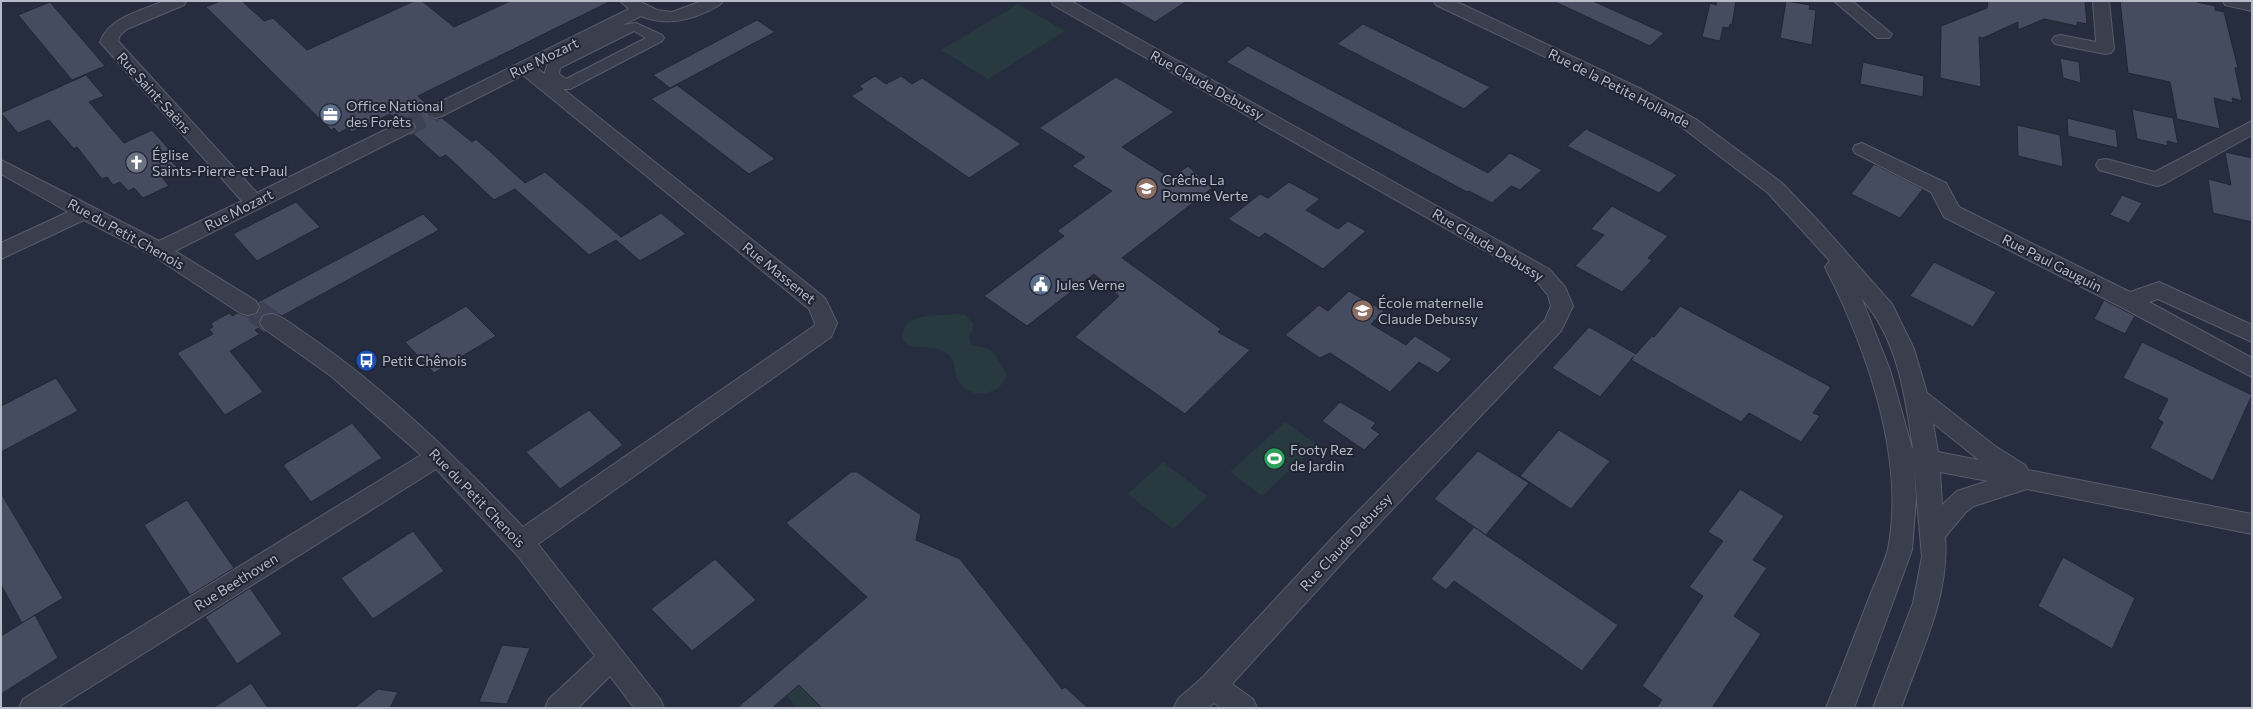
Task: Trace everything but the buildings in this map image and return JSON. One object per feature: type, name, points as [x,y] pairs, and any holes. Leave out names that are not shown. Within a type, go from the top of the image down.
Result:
[{"type":"street","name":"Rue Saint-Saëns","points":[[178,1],[121,25],[112,33],[109,42],[119,55],[255,203]]},
{"type":"street","points":[[634,5],[656,17],[672,18],[692,13],[715,1]]},
{"type":"street","name":"Rue Claude Debussy","points":[[1059,1],[1542,274],[1558,292],[1562,306],[1553,325],[1229,666],[1213,686],[1188,708]]},
{"type":"street","name":"Rue de la Petite Hollande","points":[[1442,1],[1633,92],[1690,124],[1775,188],[1815,230],[1884,310],[1904,349],[1917,398],[1927,459],[1934,557],[1926,603],[1887,708]]},
{"type":"street","points":[[1842,1],[1883,34]]},
{"type":"street","points":[[2061,40],[2106,49],[2101,1]]},
{"type":"street","points":[[2231,1],[2252,6]]},
{"type":"street","name":"Rue Mozart","points":[[435,112],[525,68],[634,5]]},
{"type":"street","points":[[636,27],[657,38],[565,86],[551,74],[553,66],[626,28],[636,27]]},
{"type":"street","name":"Rue Massenet","points":[[521,542],[817,336],[823,331],[826,322],[817,304],[525,68]]},
{"type":"street","name":"Rue Mozart","points":[[159,250],[406,127]]},
{"type":"street","points":[[2106,165],[2157,179],[2252,127]]},
{"type":"street","name":"Rue Paul Gauguin","points":[[1862,149],[1939,188],[1951,212],[2129,301],[2252,368]]},
{"type":"street","name":"Rue du Petit Chenois","points":[[1,166],[84,212],[103,220],[159,250],[248,307]]},
{"type":"street","points":[[1,252],[84,212]]},
{"type":"street","name":"Rue de la Petite Hollande","points":[[1815,230],[1858,311],[1880,370],[1902,455],[1904,498],[1900,550],[1840,708]]},
{"type":"street","points":[[2129,301],[2159,290],[2252,334]]},
{"type":"street","name":"Rue du Petit Chenois","points":[[271,322],[296,338],[356,384],[402,421],[438,456],[521,542],[612,657],[650,708]]},
{"type":"street","points":[[1917,398],[1987,453],[2029,479]]},
{"type":"street","points":[[1902,455],[2252,524]]},
{"type":"street","name":"Rue Beethoven","points":[[33,708],[438,456]]},
{"type":"street","points":[[1932,535],[1957,505],[1966,498],[2029,479]]},
{"type":"street","points":[[559,708],[612,657]]},
{"type":"street","points":[[1213,686],[1243,708]]},
{"type":"shaded area","points":[[1018,4],[1065,31],[988,79],[941,50]]},
{"type":"shaded area","points":[[955,314],[965,315],[973,323],[973,329],[969,337],[971,345],[987,348],[994,353],[1007,375],[1004,382],[993,391],[979,393],[966,389],[960,384],[956,376],[954,363],[949,355],[940,349],[913,347],[903,341],[904,331],[907,325],[913,320],[920,317]]},
{"type":"shaded area","name":"Footy Rez de Jardin","points":[[1285,422],[1317,445],[1262,496],[1230,472]]},
{"type":"shaded area","points":[[1163,462],[1208,496],[1173,529],[1128,494]]},
{"type":"shaded area","points":[[799,685],[821,708],[796,708],[787,695]]},
{"type":"tunnel","points":[[406,127],[435,112]]},
{"type":"tunnel","points":[[248,307],[256,312]]},
{"type":"tunnel","points":[[255,311],[271,322]]},
{"type":"place","name":"Office National des Forêts","points":[[331,114]]},
{"type":"place","name":"Église Saints-Pierre-et-Paul","points":[[137,163]]},
{"type":"place","name":"Crêche La Pomme Verte","points":[[1147,188]]},
{"type":"place","name":"Jules Verne","points":[[1040,285]]},
{"type":"place","name":"École maternelle Claude Debussy","points":[[1362,311]]},
{"type":"place","name":"Petit Chênois","points":[[366,361]]},
{"type":"place","name":"Footy Rez de Jardin","points":[[1274,458]]}]
